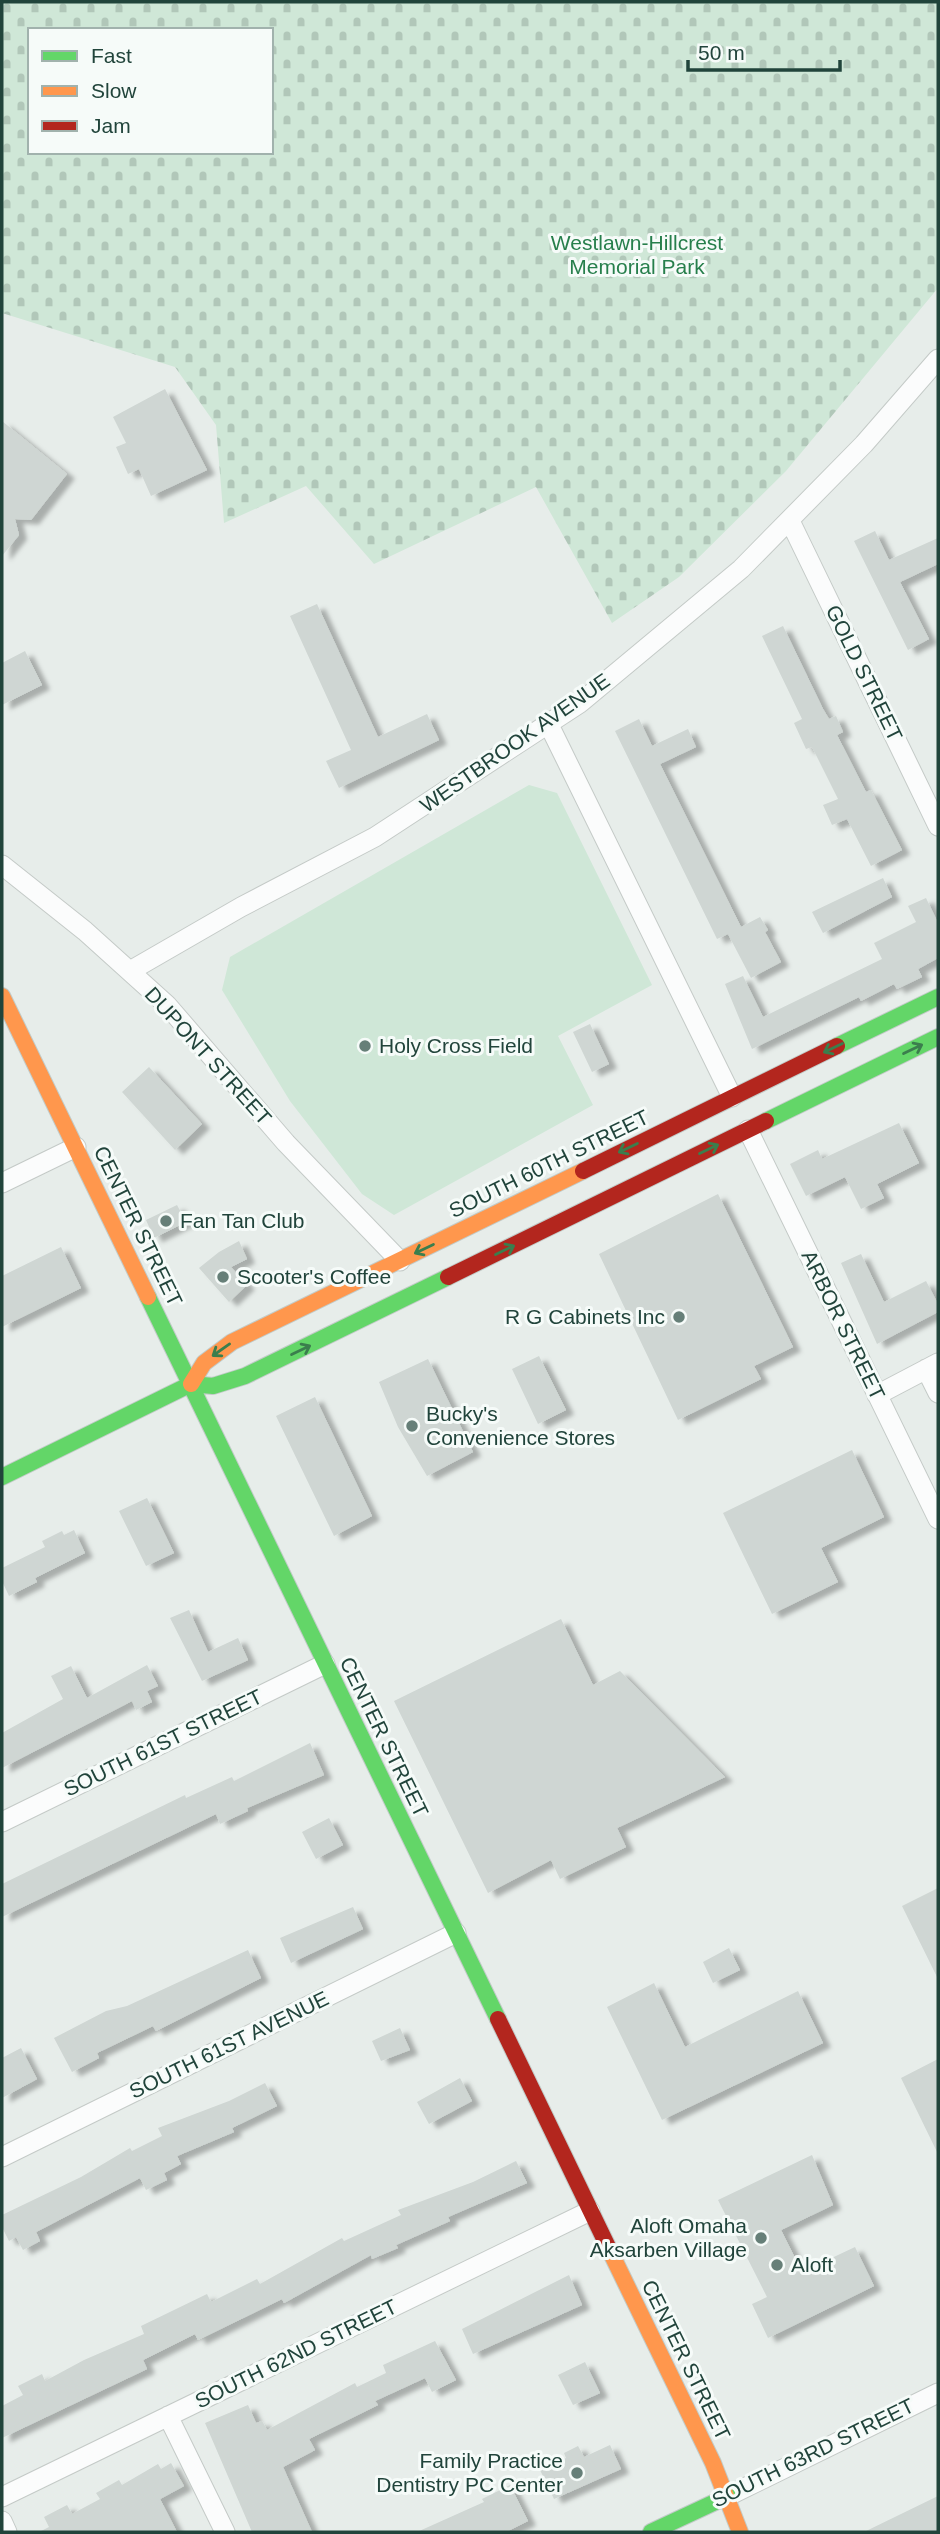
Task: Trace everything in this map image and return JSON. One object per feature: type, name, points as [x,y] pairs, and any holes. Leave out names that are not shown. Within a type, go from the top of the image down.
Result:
[{"type":"main road","name":"CENTER STREET","points":[[2,996],[728,2496],[740,2532]]},
{"type":"main road","name":"SOUTH 60TH STREET","points":[[191,1384],[204,1363],[232,1342],[938,997]]},
{"type":"main road","points":[[841,1063],[852,1057],[866,1032]]},
{"type":"main road","name":"SOUTH 60TH STREET","points":[[2,1477],[191,1384],[212,1386],[245,1376],[938,1037]]},
{"type":"main road","points":[[606,1200],[623,1177],[720,1124],[730,1110],[732,1097]]},
{"type":"main road","points":[[748,1130],[749,1116],[755,1107]]},
{"type":"main road","name":"CENTER STREET","points":[[728,2496],[753,2532]]},
{"type":"main road","name":"SOUTH 63RD STREET","points":[[650,2532],[728,2496]]},
{"type":"street","name":"WESTBROOK AVENUE","points":[[130,971],[241,907],[375,837],[549,725],[673,628],[790,521],[864,444],[938,359]]},
{"type":"street","name":"GOLD STREET","points":[[790,521],[938,826]]},
{"type":"street","points":[[549,725],[732,1097]]},
{"type":"street","name":"DUPONT STREET","points":[[2,865],[167,1005],[286,1143],[400,1261]]},
{"type":"street","name":"ARBOR STREET","points":[[748,1130],[938,1519]]},
{"type":"street","points":[[2,1183],[76,1147]]},
{"type":"street","points":[[877,1395],[932,1366],[938,1393]]},
{"type":"street","name":"SOUTH 61ST STREET","points":[[2,1822],[325,1664]]},
{"type":"street","name":"SOUTH 61ST AVENUE","points":[[2,2157],[456,1933]]},
{"type":"street","name":"SOUTH 62ND STREET","points":[[2,2497],[590,2211]]},
{"type":"street","name":"SOUTH 63RD STREET","points":[[728,2496],[938,2393]]},
{"type":"street","points":[[168,2416],[225,2532]]},
{"type":"street","points":[[2,2521],[7,2532]]},
{"type":"green space","name":"Westlawn-Hillcrest Memorial Park","points":[[2,2],[938,2],[938,288],[786,471],[679,577],[612,623],[536,487],[374,564],[306,486],[224,523],[216,425],[175,367],[2,313]]},
{"type":"green space","points":[[529,785],[557,793],[652,985],[558,1036],[593,1105],[394,1215],[362,1194],[290,1101],[222,990],[230,957]]},
{"type":"building","points":[[165,389],[207,470],[151,496],[139,469],[128,474],[116,447],[126,443],[113,417]]},
{"type":"building","points":[[2,421],[67,474],[31,520],[15,519],[19,535],[2,556]]},
{"type":"building","points":[[875,531],[889,560],[938,538],[938,564],[900,582],[929,639],[908,650],[854,541]]},
{"type":"building","points":[[317,604],[378,737],[427,714],[439,740],[339,788],[326,761],[351,750],[290,616]]},
{"type":"building","points":[[783,626],[823,709],[829,719],[836,716],[843,732],[837,735],[866,792],[871,790],[902,850],[871,866],[847,819],[832,825],[823,805],[838,799],[812,747],[806,749],[794,723],[802,719],[762,636]]},
{"type":"building","points":[[25,651],[42,685],[2,705],[2,663]]},
{"type":"building","points":[[639,719],[652,746],[688,729],[696,747],[660,764],[741,927],[760,917],[768,930],[765,932],[781,962],[751,978],[728,934],[717,939],[615,731]]},
{"type":"building","points":[[883,878],[892,897],[823,933],[812,912]]},
{"type":"building","points":[[926,898],[938,923],[938,958],[918,969],[922,977],[897,989],[894,984],[861,1001],[859,997],[752,1049],[725,984],[743,976],[763,1017],[882,959],[874,943],[916,922],[908,906]]},
{"type":"building","points":[[590,1024],[609,1064],[592,1072],[573,1032]]},
{"type":"building","points":[[149,1067],[202,1124],[175,1150],[122,1092]]},
{"type":"building","points":[[899,1123],[919,1163],[877,1184],[884,1198],[861,1209],[845,1177],[806,1196],[790,1164],[818,1150],[822,1159]]},
{"type":"building","name":"R G Cabinets Inc","points":[[718,1194],[793,1347],[754,1366],[761,1379],[678,1420],[599,1254]]},
{"type":"building","name":"Fan Tan Club","points":[[177,1205],[186,1222],[154,1238],[146,1220]]},
{"type":"building","name":"Scooter's Coffee","points":[[239,1241],[247,1259],[231,1267],[247,1285],[229,1302],[199,1268]]},
{"type":"building","points":[[61,1247],[81,1288],[2,1327],[2,1276]]},
{"type":"building","points":[[861,1254],[884,1302],[926,1281],[938,1304],[938,1312],[877,1344],[841,1263]]},
{"type":"building","points":[[539,1356],[566,1410],[538,1424],[512,1369]]},
{"type":"building","points":[[428,1359],[473,1452],[427,1476],[398,1427],[379,1382]]},
{"type":"building","points":[[315,1397],[372,1516],[334,1536],[276,1416]]},
{"type":"building","points":[[852,1450],[884,1517],[821,1548],[838,1582],[772,1614],[723,1513]]},
{"type":"building","points":[[147,1498],[174,1553],[146,1566],[119,1511]]},
{"type":"building","points":[[74,1530],[85,1553],[35,1578],[37,1582],[9,1596],[2,1581],[2,1568],[45,1547],[42,1541],[62,1531],[64,1535]]},
{"type":"building","points":[[189,1610],[208,1652],[238,1638],[248,1660],[202,1681],[170,1618]]},
{"type":"building","points":[[561,1619],[593,1685],[620,1671],[725,1777],[617,1828],[626,1847],[560,1879],[551,1860],[488,1893],[394,1701]]},
{"type":"building","points":[[147,1665],[158,1686],[147,1691],[152,1702],[136,1710],[132,1701],[2,1768],[2,1733],[63,1699],[51,1676],[71,1666],[87,1698]]},
{"type":"building","points":[[310,1743],[324,1775],[247,1808],[248,1811],[220,1824],[216,1814],[2,1917],[2,1884],[185,1795],[186,1798],[232,1777],[234,1781]]},
{"type":"building","points":[[329,1818],[343,1845],[316,1859],[302,1832]]},
{"type":"building","points":[[938,1888],[938,1979],[902,1906]]},
{"type":"building","points":[[353,1907],[363,1929],[291,1963],[280,1938]]},
{"type":"building","points":[[729,1948],[740,1970],[713,1983],[703,1962]]},
{"type":"building","points":[[248,1950],[261,1978],[156,2031],[153,2026],[97,2053],[99,2058],[72,2072],[54,2038],[106,2011],[127,2006]]},
{"type":"building","points":[[654,1983],[685,2047],[798,1991],[823,2043],[662,2120],[607,2007]]},
{"type":"building","points":[[400,2028],[410,2050],[381,2061],[372,2041]]},
{"type":"building","points":[[21,2048],[37,2079],[2,2098],[2,2058]]},
{"type":"building","points":[[938,2059],[938,2154],[901,2078]]},
{"type":"building","points":[[460,2078],[472,2101],[429,2124],[417,2102]]},
{"type":"building","points":[[265,2083],[277,2106],[232,2128],[234,2132],[177,2156],[181,2164],[164,2173],[167,2180],[146,2190],[140,2178],[36,2232],[40,2241],[23,2250],[16,2237],[9,2241],[2,2227],[2,2215],[81,2177],[130,2148],[132,2151],[162,2136],[158,2128],[229,2101]]},
{"type":"building","name":"Aloft Omaha Aksarben Village","points":[[812,2155],[833,2205],[781,2230],[802,2272],[855,2247],[874,2286],[768,2338],[752,2304],[767,2297],[718,2200]]},
{"type":"building","points":[[516,2161],[527,2183],[448,2217],[450,2221],[396,2245],[398,2248],[372,2259],[371,2255],[284,2303],[282,2299],[198,2340],[195,2334],[143,2360],[147,2369],[2,2438],[2,2406],[23,2395],[18,2386],[42,2374],[45,2381],[84,2360],[144,2334],[141,2326],[207,2294],[211,2302],[257,2279],[260,2284],[342,2238],[344,2241],[401,2215],[398,2210],[473,2182]]},
{"type":"building","points":[[569,2275],[582,2305],[473,2354],[462,2329]]},
{"type":"building","points":[[435,2341],[456,2380],[432,2392],[425,2378],[375,2401],[378,2405],[309,2439],[315,2450],[283,2467],[312,2532],[252,2532],[205,2423],[248,2405],[256,2423],[262,2421],[267,2430],[355,2383],[357,2387],[386,2373],[383,2365]]},
{"type":"building","points":[[585,2362],[600,2393],[573,2405],[558,2375]]},
{"type":"building","name":"Family Practice Dentistry PC Center","points":[[610,2445],[621,2469],[554,2499],[540,2470],[566,2458],[564,2453],[578,2446],[584,2457]]},
{"type":"building","points":[[171,2463],[184,2486],[160,2499],[177,2532],[39,2532],[49,2527],[44,2517],[67,2505],[72,2514],[100,2499],[96,2493],[119,2480],[122,2485],[158,2464],[161,2469]]},
{"type":"building","points":[[510,2485],[528,2521],[506,2532],[417,2532],[484,2502],[482,2499]]},
{"type":"building","points":[[938,2496],[938,2532],[864,2532]]},
{"type":"traffic: fast","points":[[837,1046],[938,997]]},
{"type":"traffic: fast","points":[[766,1121],[938,1037]]},
{"type":"traffic: fast","points":[[2,1477],[191,1384],[213,1386],[245,1376],[448,1277]]},
{"type":"traffic: fast","points":[[148,1297],[498,2019]]},
{"type":"traffic: fast","points":[[651,2532],[728,2496]]},
{"type":"traffic: slow","points":[[2,996],[148,1297]]},
{"type":"traffic: slow","points":[[191,1384],[204,1363],[232,1342],[583,1171]]},
{"type":"traffic: slow","points":[[610,2251],[713,2463],[740,2532]]},
{"type":"traffic: jam","points":[[583,1171],[837,1046]]},
{"type":"traffic: jam","points":[[448,1277],[766,1121]]},
{"type":"traffic: jam","points":[[498,2019],[610,2251]]},
{"type":"place","name":"Holy Cross Field","points":[[365,1046]]},
{"type":"place","name":"Fan Tan Club","points":[[166,1221]]},
{"type":"place","name":"Scooter's Coffee","points":[[223,1277]]},
{"type":"place","name":"R G Cabinets Inc","points":[[679,1317]]},
{"type":"place","name":"Bucky's Convenience Stores","points":[[412,1426]]},
{"type":"place","name":"Aloft Omaha Aksarben Village","points":[[761,2238]]},
{"type":"place","name":"Aloft","points":[[777,2265]]},
{"type":"place","name":"Family Practice Dentistry PC Center","points":[[577,2473]]}]
